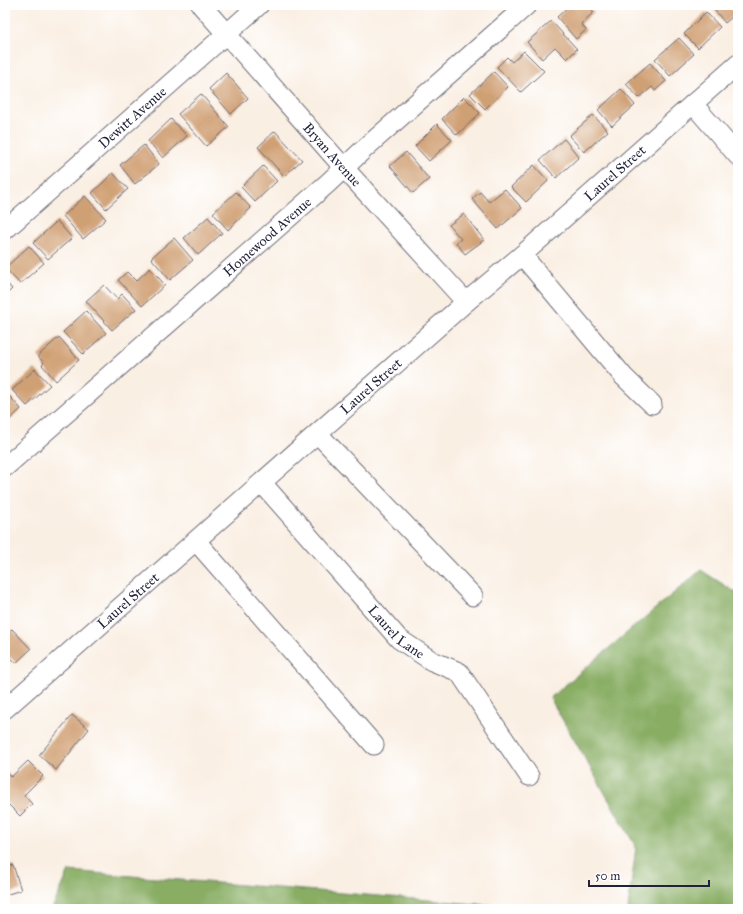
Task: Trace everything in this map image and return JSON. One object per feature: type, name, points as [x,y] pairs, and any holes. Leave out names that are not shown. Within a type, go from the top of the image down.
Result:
[{"type":"street","name":"Bryan Avenue","points":[[200,5],[344,168],[466,302]]},
{"type":"street","name":"Dewitt Avenue","points":[[5,230],[259,5]]},
{"type":"street","name":"Homewood Avenue","points":[[5,467],[344,168],[526,5]]},
{"type":"street","name":"Laurel Street","points":[[5,709],[466,302],[522,256],[738,64]]},
{"type":"street","points":[[693,104],[738,156]]},
{"type":"street","points":[[522,256],[624,377],[652,404]]},
{"type":"street","points":[[318,434],[473,596]]},
{"type":"street","name":"Laurel Lane","points":[[262,483],[399,639],[432,661],[459,672],[529,776]]},
{"type":"street","points":[[196,541],[374,745]]},
{"type":"green space","points":[[701,570],[738,594],[738,909],[628,909],[636,847],[550,698]]},
{"type":"green space","points":[[69,871],[539,909],[52,909]]},
{"type":"building","points":[[570,5],[587,5],[594,12],[581,24],[586,30],[576,39],[557,17]]},
{"type":"building","points":[[715,5],[738,5],[738,12],[725,23],[712,7]]},
{"type":"building","points":[[706,12],[720,27],[698,48],[684,34]]},
{"type":"building","points":[[551,21],[577,49],[567,59],[555,47],[542,59],[527,42]]},
{"type":"building","points":[[679,38],[694,54],[670,76],[655,59]]},
{"type":"building","points":[[524,51],[544,71],[521,92],[497,67],[507,57],[512,62]]},
{"type":"building","points":[[650,63],[666,81],[655,91],[652,87],[639,98],[626,84]]},
{"type":"building","points":[[494,72],[508,87],[485,109],[470,94]]},
{"type":"building","points":[[226,73],[248,98],[231,114],[209,89]]},
{"type":"building","points":[[621,89],[635,105],[612,126],[598,110]]},
{"type":"building","points":[[201,94],[229,127],[206,146],[178,114]]},
{"type":"building","points":[[464,97],[480,113],[457,135],[442,119]]},
{"type":"building","points":[[593,115],[608,131],[584,152],[569,136]]},
{"type":"building","points":[[171,119],[187,136],[163,158],[148,141]]},
{"type":"building","points":[[437,124],[452,140],[429,161],[415,146]]},
{"type":"building","points":[[275,131],[302,160],[284,176],[258,147]]},
{"type":"building","points":[[564,139],[579,157],[556,178],[540,160]]},
{"type":"building","points":[[144,145],[159,164],[135,184],[120,165]]},
{"type":"building","points":[[406,152],[429,179],[413,193],[390,166]]},
{"type":"building","points":[[534,165],[548,181],[526,202],[511,187]]},
{"type":"building","points":[[263,166],[277,181],[255,202],[241,187]]},
{"type":"building","points":[[113,173],[128,189],[106,209],[92,193]]},
{"type":"building","points":[[505,189],[522,208],[498,229],[472,199],[480,192],[489,202]]},
{"type":"building","points":[[236,192],[251,208],[228,230],[213,213]]},
{"type":"building","points":[[85,196],[106,219],[83,239],[63,216]]},
{"type":"building","points":[[464,214],[484,240],[465,254],[456,243],[461,239],[449,225]]},
{"type":"building","points":[[208,217],[222,233],[198,255],[184,238]]},
{"type":"building","points":[[57,221],[72,238],[48,259],[33,243]]},
{"type":"building","points":[[174,238],[193,260],[170,280],[151,258]]},
{"type":"building","points":[[29,246],[44,263],[20,284],[5,268]]},
{"type":"building","points":[[150,268],[165,285],[142,306],[118,280],[127,272],[136,281]]},
{"type":"building","points":[[5,281],[12,289],[5,296]]},
{"type":"building","points":[[104,285],[117,299],[122,294],[136,309],[112,330],[86,301]]},
{"type":"building","points":[[86,311],[106,333],[83,354],[63,332]]},
{"type":"building","points":[[59,337],[79,360],[56,381],[42,365],[44,363],[38,356]]},
{"type":"building","points":[[35,369],[50,385],[27,406],[12,390]]},
{"type":"building","points":[[5,391],[21,409],[5,424]]},
{"type":"building","points":[[12,629],[31,649],[16,663],[10,657],[5,662],[5,635]]},
{"type":"building","points":[[72,715],[89,729],[56,770],[39,755]]},
{"type":"building","points":[[28,761],[43,776],[24,795],[32,804],[20,816],[5,801],[5,770],[11,777]]},
{"type":"building","points":[[13,865],[21,890],[5,895],[5,867]]}]
